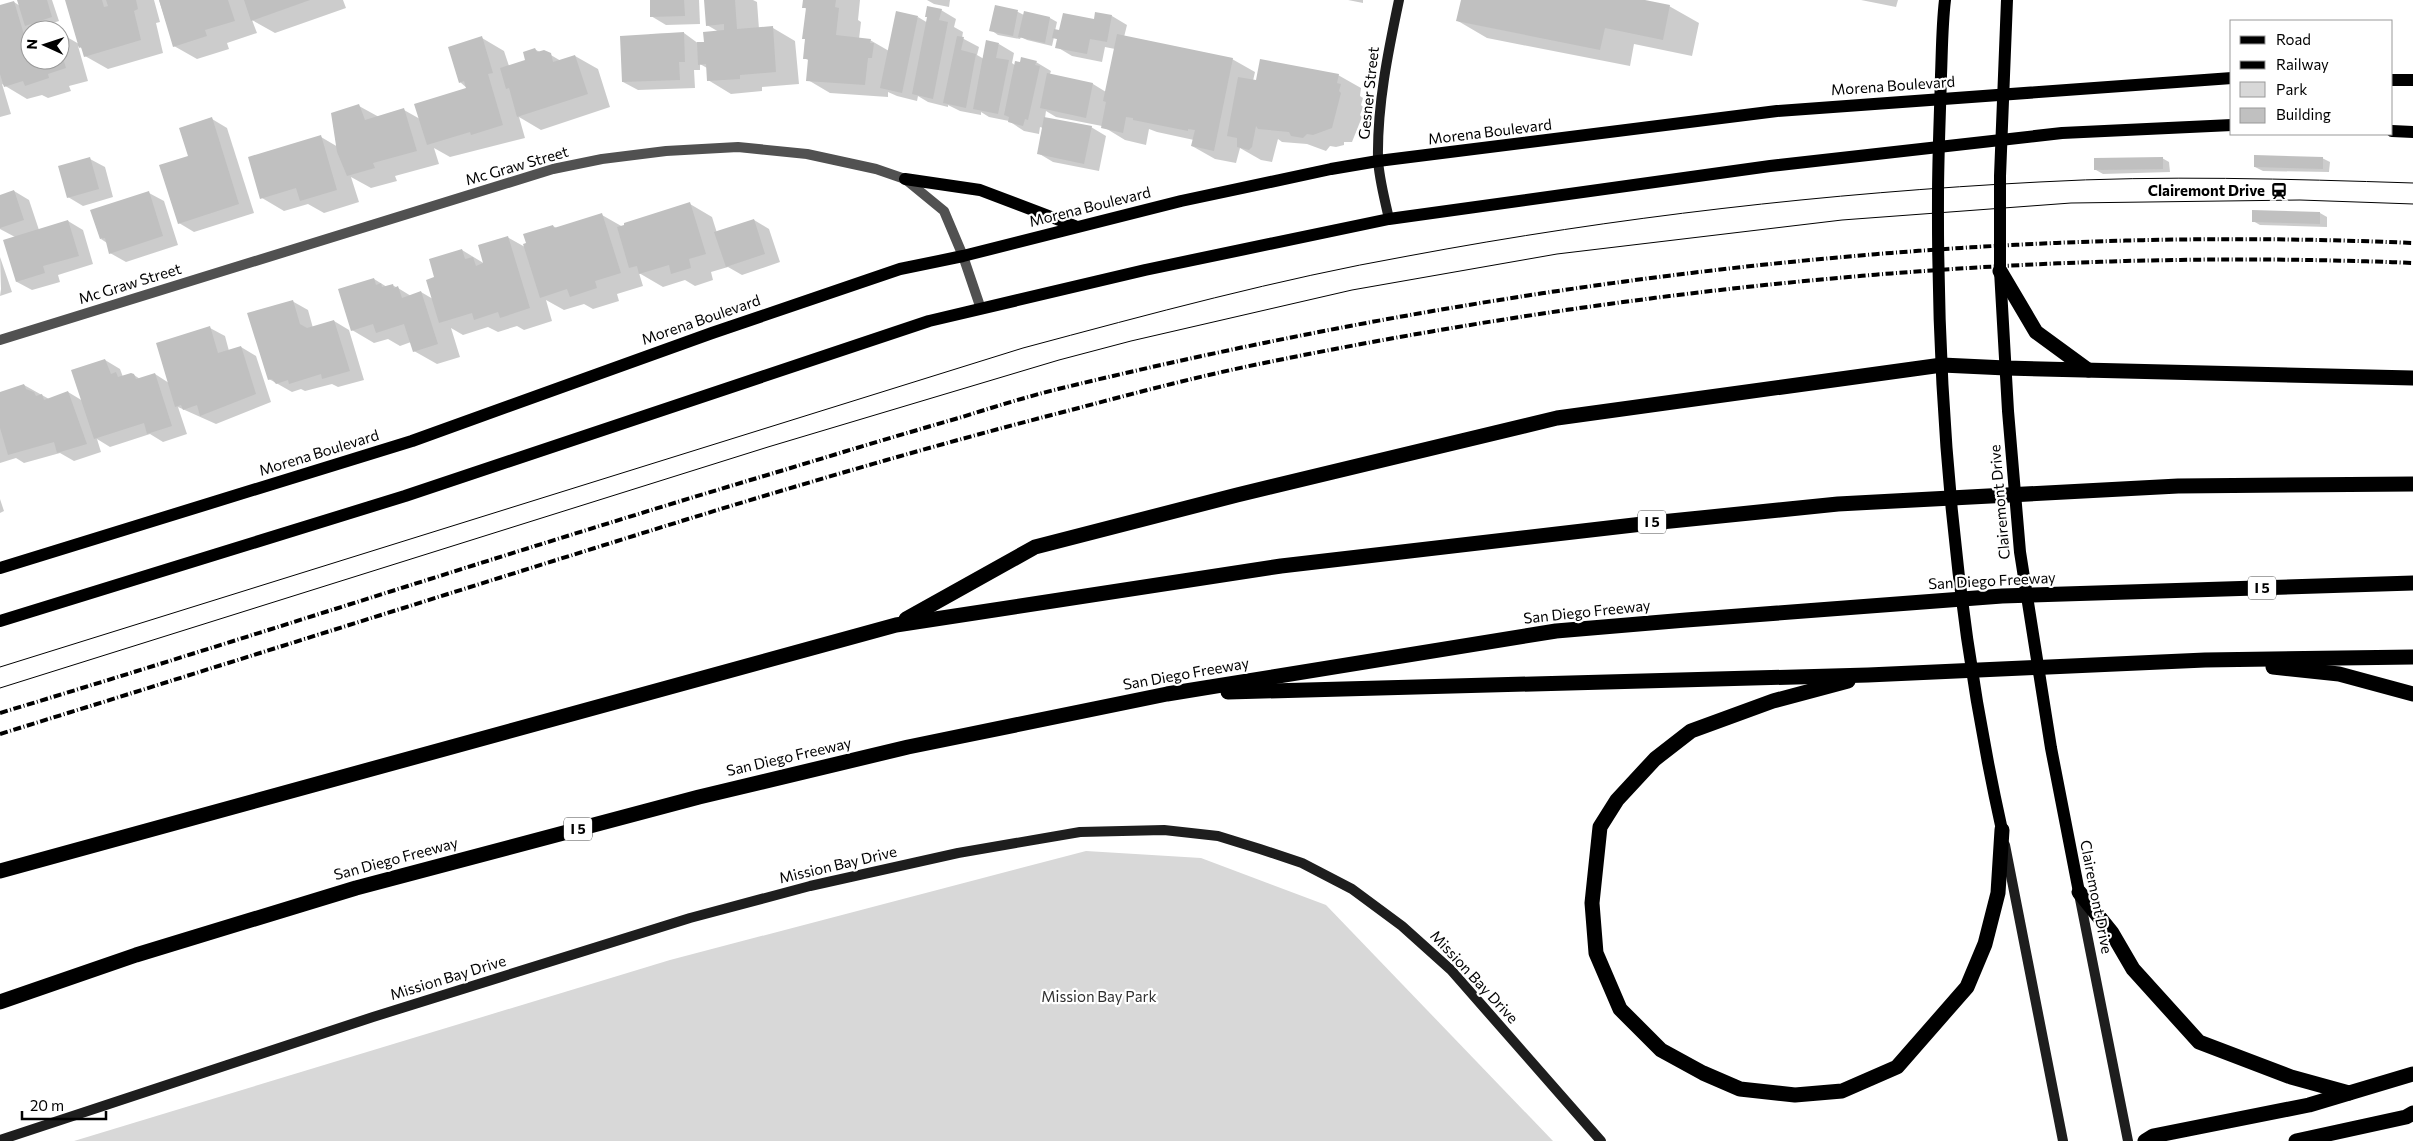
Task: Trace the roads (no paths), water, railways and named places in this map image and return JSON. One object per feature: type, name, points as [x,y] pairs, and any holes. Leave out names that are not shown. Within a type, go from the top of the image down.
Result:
[{"type":"highway","points":[[2000,271],[2036,332],[2088,370]]},
{"type":"highway","points":[[896,624],[1035,546],[1247,492],[1557,418],[1942,364],[2006,368],[2413,378]]},
{"type":"highway","name":"I 5","points":[[0,871],[896,624],[1290,565],[1651,522],[1838,504],[2178,486],[2413,484]]},
{"type":"highway","name":"San Diego Freeway","points":[[0,1002],[136,955],[356,888],[689,799],[908,747],[1167,694],[1556,631],[2002,596],[2413,583]]},
{"type":"highway","points":[[1167,694],[1868,675],[2205,660],[2413,657]]},
{"type":"highway","points":[[2205,660],[2339,674],[2413,694]]},
{"type":"highway","points":[[1868,675],[1773,701],[1691,731],[1655,759],[1617,800],[1600,827],[1592,903],[1596,953],[1620,1009],[1661,1050],[1703,1074],[1740,1090],[1795,1095],[1842,1090],[1897,1067],[1967,987],[1985,944],[1998,893],[2002,830]]},
{"type":"highway","points":[[2079,892],[2112,933],[2133,968],[2199,1042],[2291,1077],[2349,1093]]},
{"type":"highway","points":[[2145,1141],[2153,1136],[2309,1105],[2413,1074]]},
{"type":"highway","points":[[2296,1141],[2406,1117],[2413,1113]]},
{"type":"main road","name":"Gesner Street","points":[[1389,219],[1378,161],[1379,122],[1389,45],[1399,0]]},
{"type":"main road","points":[[1944,6],[1938,163],[1938,290],[1956,547],[1984,748],[2063,1141]]},
{"type":"main road","name":"Clairemont Drive","points":[[2006,6],[2000,176],[2000,271],[2020,552],[2051,748],[2128,1141]]},
{"type":"main road","name":"Morena Boulevard","points":[[0,568],[412,441],[712,333],[900,269],[962,256],[1075,226],[1181,201],[1378,161],[1777,111],[2230,78]]},
{"type":"main road","points":[[2393,80],[2413,80]]},
{"type":"main road","points":[[0,621],[405,496],[930,321],[1145,270],[1389,219],[1770,166],[2052,134],[2230,125]]},
{"type":"main road","points":[[2393,131],[2413,132]]},
{"type":"main road","points":[[905,179],[980,190],[1075,226]]},
{"type":"main road","name":"Mission Bay Drive","points":[[0,1140],[373,1017],[690,918],[782,893],[958,853],[1080,832],[1164,830],[1218,836],[1260,849],[1302,863],[1352,889],[1402,926],[1450,970],[1601,1141]]},
{"type":"street","name":"Mc Graw Street","points":[[0,340],[553,169],[602,159],[666,151],[738,147],[807,154],[876,169],[905,179],[944,211],[981,309]]},
{"type":"tram line","points":[[0,667],[1023,348],[1214,298],[1359,265],[1486,242],[1643,218],[1722,208],[1880,193],[2039,182],[2179,178],[2413,183]]},
{"type":"tram line","points":[[0,688],[768,447],[1059,360],[1131,341],[1352,290],[1557,254],[1842,220],[2071,203],[2300,200],[2413,204]]},
{"type":"railway","points":[[0,713],[587,530],[1022,399],[1224,351],[1392,318],[1561,291],[1730,268],[1900,252],[2071,242],[2242,239],[2413,243]]},
{"type":"railway","points":[[0,734],[831,476],[1119,397],[1264,363],[1406,336],[1548,313],[1692,293],[1835,278],[1980,267],[2124,261],[2269,260],[2413,263]]},
{"type":"place","name":"Clairemont Drive","points":[[2279,191]]},
{"type":"park label","name":"Mission Bay Park","points":[[1099,997]]}]
